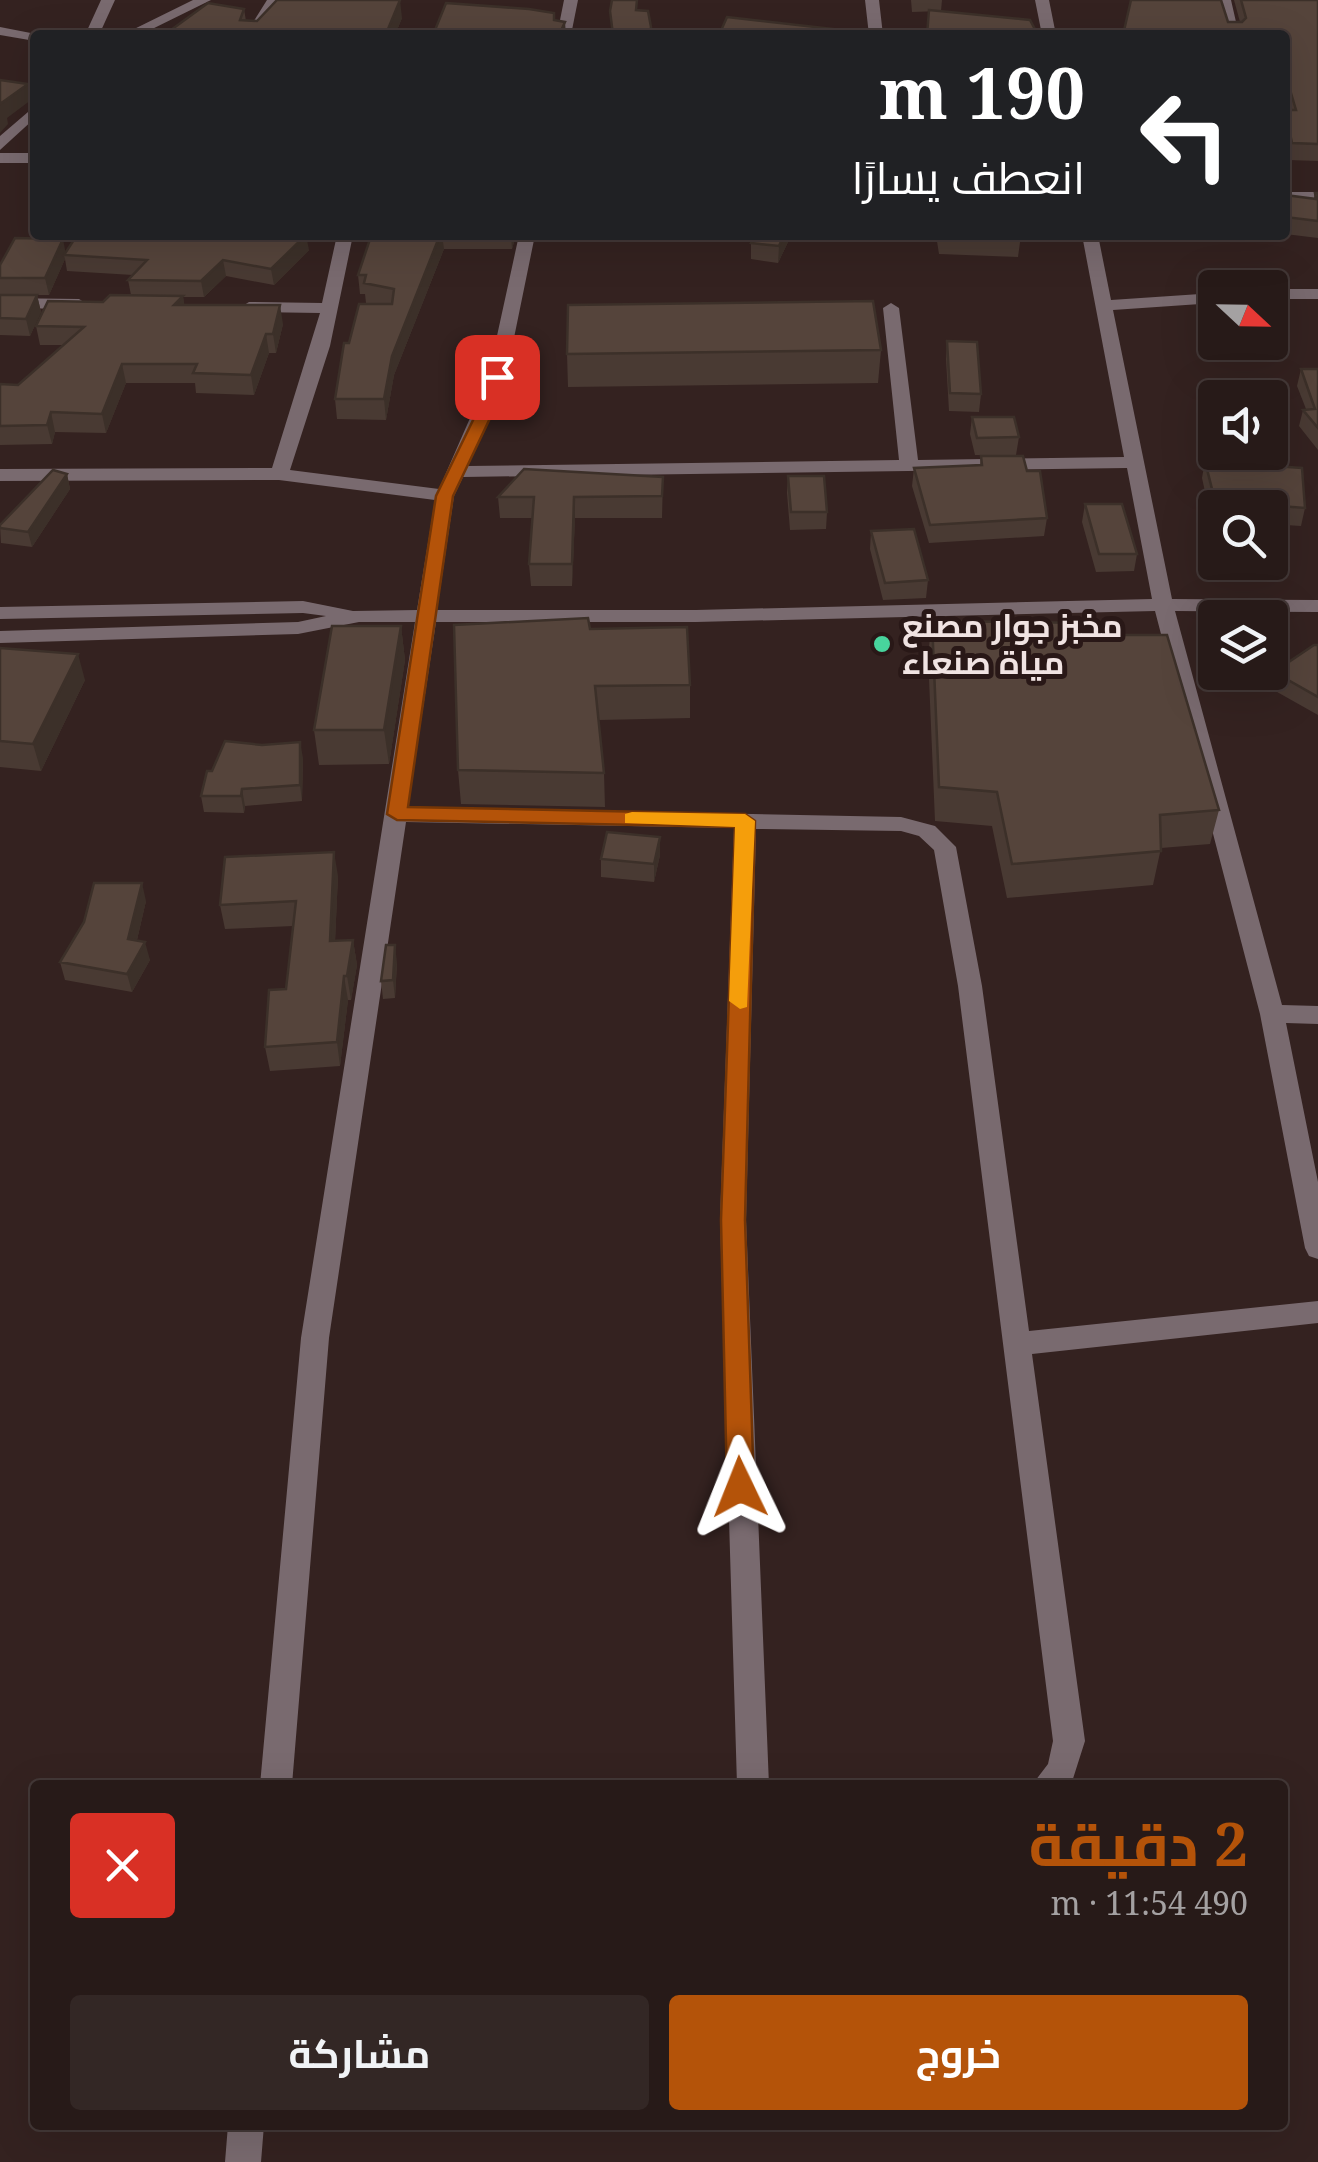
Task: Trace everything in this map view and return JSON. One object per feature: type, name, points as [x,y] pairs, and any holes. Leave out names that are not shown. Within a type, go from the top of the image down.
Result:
[{"type":"street","points":[[94,30],[108,0]]},
{"type":"street","points":[[140,30],[204,0]]},
{"type":"street","points":[[255,30],[274,0]]},
{"type":"street","points":[[565,30],[571,0]]},
{"type":"street","points":[[872,0],[875,30]]},
{"type":"street","points":[[1042,0],[1048,30]]},
{"type":"street","points":[[1224,0],[1231,30]]},
{"type":"street","points":[[0,31],[30,36]]},
{"type":"street","points":[[0,88],[30,88]]},
{"type":"street","points":[[0,145],[30,115]]},
{"type":"street","points":[[0,158],[30,158]]},
{"type":"street","points":[[1290,197],[1318,197]]},
{"type":"street","points":[[279,474],[321,346],[344,240]]},
{"type":"street","points":[[276,1780],[316,1338],[444,496],[497,377],[526,240]]},
{"type":"street","points":[[1091,240],[1163,605],[1272,1014],[1318,1248]]},
{"type":"street","points":[[1288,294],[1318,294]]},
{"type":"street","points":[[1105,305],[1198,299]]},
{"type":"street","points":[[0,303],[90,304]]},
{"type":"street","points":[[230,306],[329,308]]},
{"type":"street","points":[[891,308],[909,464]]},
{"type":"street","points":[[456,472],[1135,462]]},
{"type":"street","points":[[0,475],[279,474],[444,496]]},
{"type":"street","points":[[0,613],[303,607],[359,616],[696,616],[1163,605],[1318,606]]},
{"type":"street","points":[[0,638],[298,628],[359,616]]},
{"type":"street","points":[[397,814],[901,824],[927,831],[944,846],[970,986],[1070,1741],[1062,1772],[1053,1780]]},
{"type":"street","points":[[745,821],[733,1220],[753,1780]]},
{"type":"street","points":[[1272,1014],[1318,1015]]},
{"type":"street","points":[[1017,1344],[1318,1312]]},
{"type":"street","points":[[243,2162],[246,2130]]},
{"type":"building","points":[[277,0],[400,0],[388,30],[171,30],[208,3],[244,9],[240,20],[257,21]]},
{"type":"building","points":[[612,0],[637,0],[636,10],[648,11],[651,30],[612,30]]},
{"type":"building","points":[[1131,0],[1221,0],[1228,22],[1242,22],[1246,18],[1241,0],[1318,0],[1318,144],[1292,143],[1290,110],[1296,110],[1290,90],[1290,30],[1124,30]]},
{"type":"building","points":[[446,3],[529,9],[554,13],[554,20],[565,22],[561,30],[435,30]]},
{"type":"building","points":[[929,10],[1030,20],[1035,30],[927,30]]},
{"type":"building","points":[[727,17],[842,30],[721,30]]},
{"type":"building","points":[[0,80],[28,84],[0,104]]},
{"type":"building","points":[[1318,193],[1318,221],[1290,218],[1290,196],[1316,199]]},
{"type":"building","points":[[15,238],[63,240],[45,278],[0,278],[0,265]]},
{"type":"building","points":[[74,240],[301,240],[271,269],[223,260],[201,281],[128,280],[147,260],[64,255]]},
{"type":"building","points":[[370,240],[438,240],[392,356],[384,399],[335,399],[344,343],[349,343],[359,304],[392,304],[394,289],[364,283],[366,275],[358,275]]},
{"type":"building","points":[[752,240],[782,240],[779,246],[751,243]]},
{"type":"building","points":[[0,295],[37,295],[26,319],[0,318]]},
{"type":"building","points":[[110,295],[183,296],[174,305],[280,305],[273,334],[266,334],[251,375],[193,373],[197,364],[122,364],[102,414],[51,412],[47,425],[0,426],[0,384],[18,385],[84,327],[36,326],[48,301],[103,302]]},
{"type":"building","points":[[873,301],[881,350],[567,354],[568,305]]},
{"type":"building","points":[[947,341],[977,342],[981,394],[950,393]]},
{"type":"building","points":[[1301,369],[1318,369],[1318,428],[1303,410],[1315,409]]},
{"type":"building","points":[[972,417],[1014,417],[1019,437],[977,438]]},
{"type":"building","points":[[981,456],[1023,456],[1027,471],[1040,471],[1047,518],[930,525],[914,468],[982,465]]},
{"type":"building","points":[[1302,468],[1305,508],[1288,507],[1288,490],[1212,490],[1207,470]]},
{"type":"building","points":[[524,469],[663,477],[662,496],[574,497],[572,564],[529,564],[534,497],[498,497]]},
{"type":"building","points":[[53,470],[67,474],[28,532],[0,528],[0,525]]},
{"type":"building","points":[[788,476],[824,476],[827,512],[791,512]]},
{"type":"building","points":[[1085,504],[1122,504],[1137,554],[1099,554]]},
{"type":"building","points":[[914,529],[928,580],[885,583],[871,531]]},
{"type":"building","points":[[588,618],[590,629],[687,627],[690,685],[595,686],[604,773],[458,770],[454,625]]},
{"type":"building","points":[[932,621],[1092,623],[1094,635],[1167,635],[1219,810],[1160,815],[1161,851],[1012,864],[997,792],[939,787]]},
{"type":"building","points":[[332,626],[401,626],[384,730],[314,730]]},
{"type":"building","points":[[1318,645],[1318,697],[1288,680],[1288,663]]},
{"type":"building","points":[[0,648],[78,654],[33,744],[0,741]]},
{"type":"building","points":[[225,741],[262,745],[300,742],[300,785],[242,789],[241,796],[201,796],[207,771],[212,771]]},
{"type":"building","points":[[607,832],[660,837],[654,864],[601,859]]},
{"type":"building","points":[[334,852],[330,941],[353,940],[344,976],[337,1042],[265,1047],[269,990],[286,989],[296,901],[220,905],[225,857]]},
{"type":"building","points":[[94,883],[142,883],[128,939],[145,942],[127,974],[60,962],[84,922]]},
{"type":"building","points":[[386,945],[395,945],[393,980],[381,981]]},
{"type":"slow traffic","points":[[632,818],[745,821],[740,1001]]},
{"type":"place","name":"مخبز جوار مصنع مياة صنعاء","points":[[882,644]]},
{"type":"route","points":[[497,377],[484,414],[444,496],[397,814],[745,821],[733,1220],[740,1487]]}]
